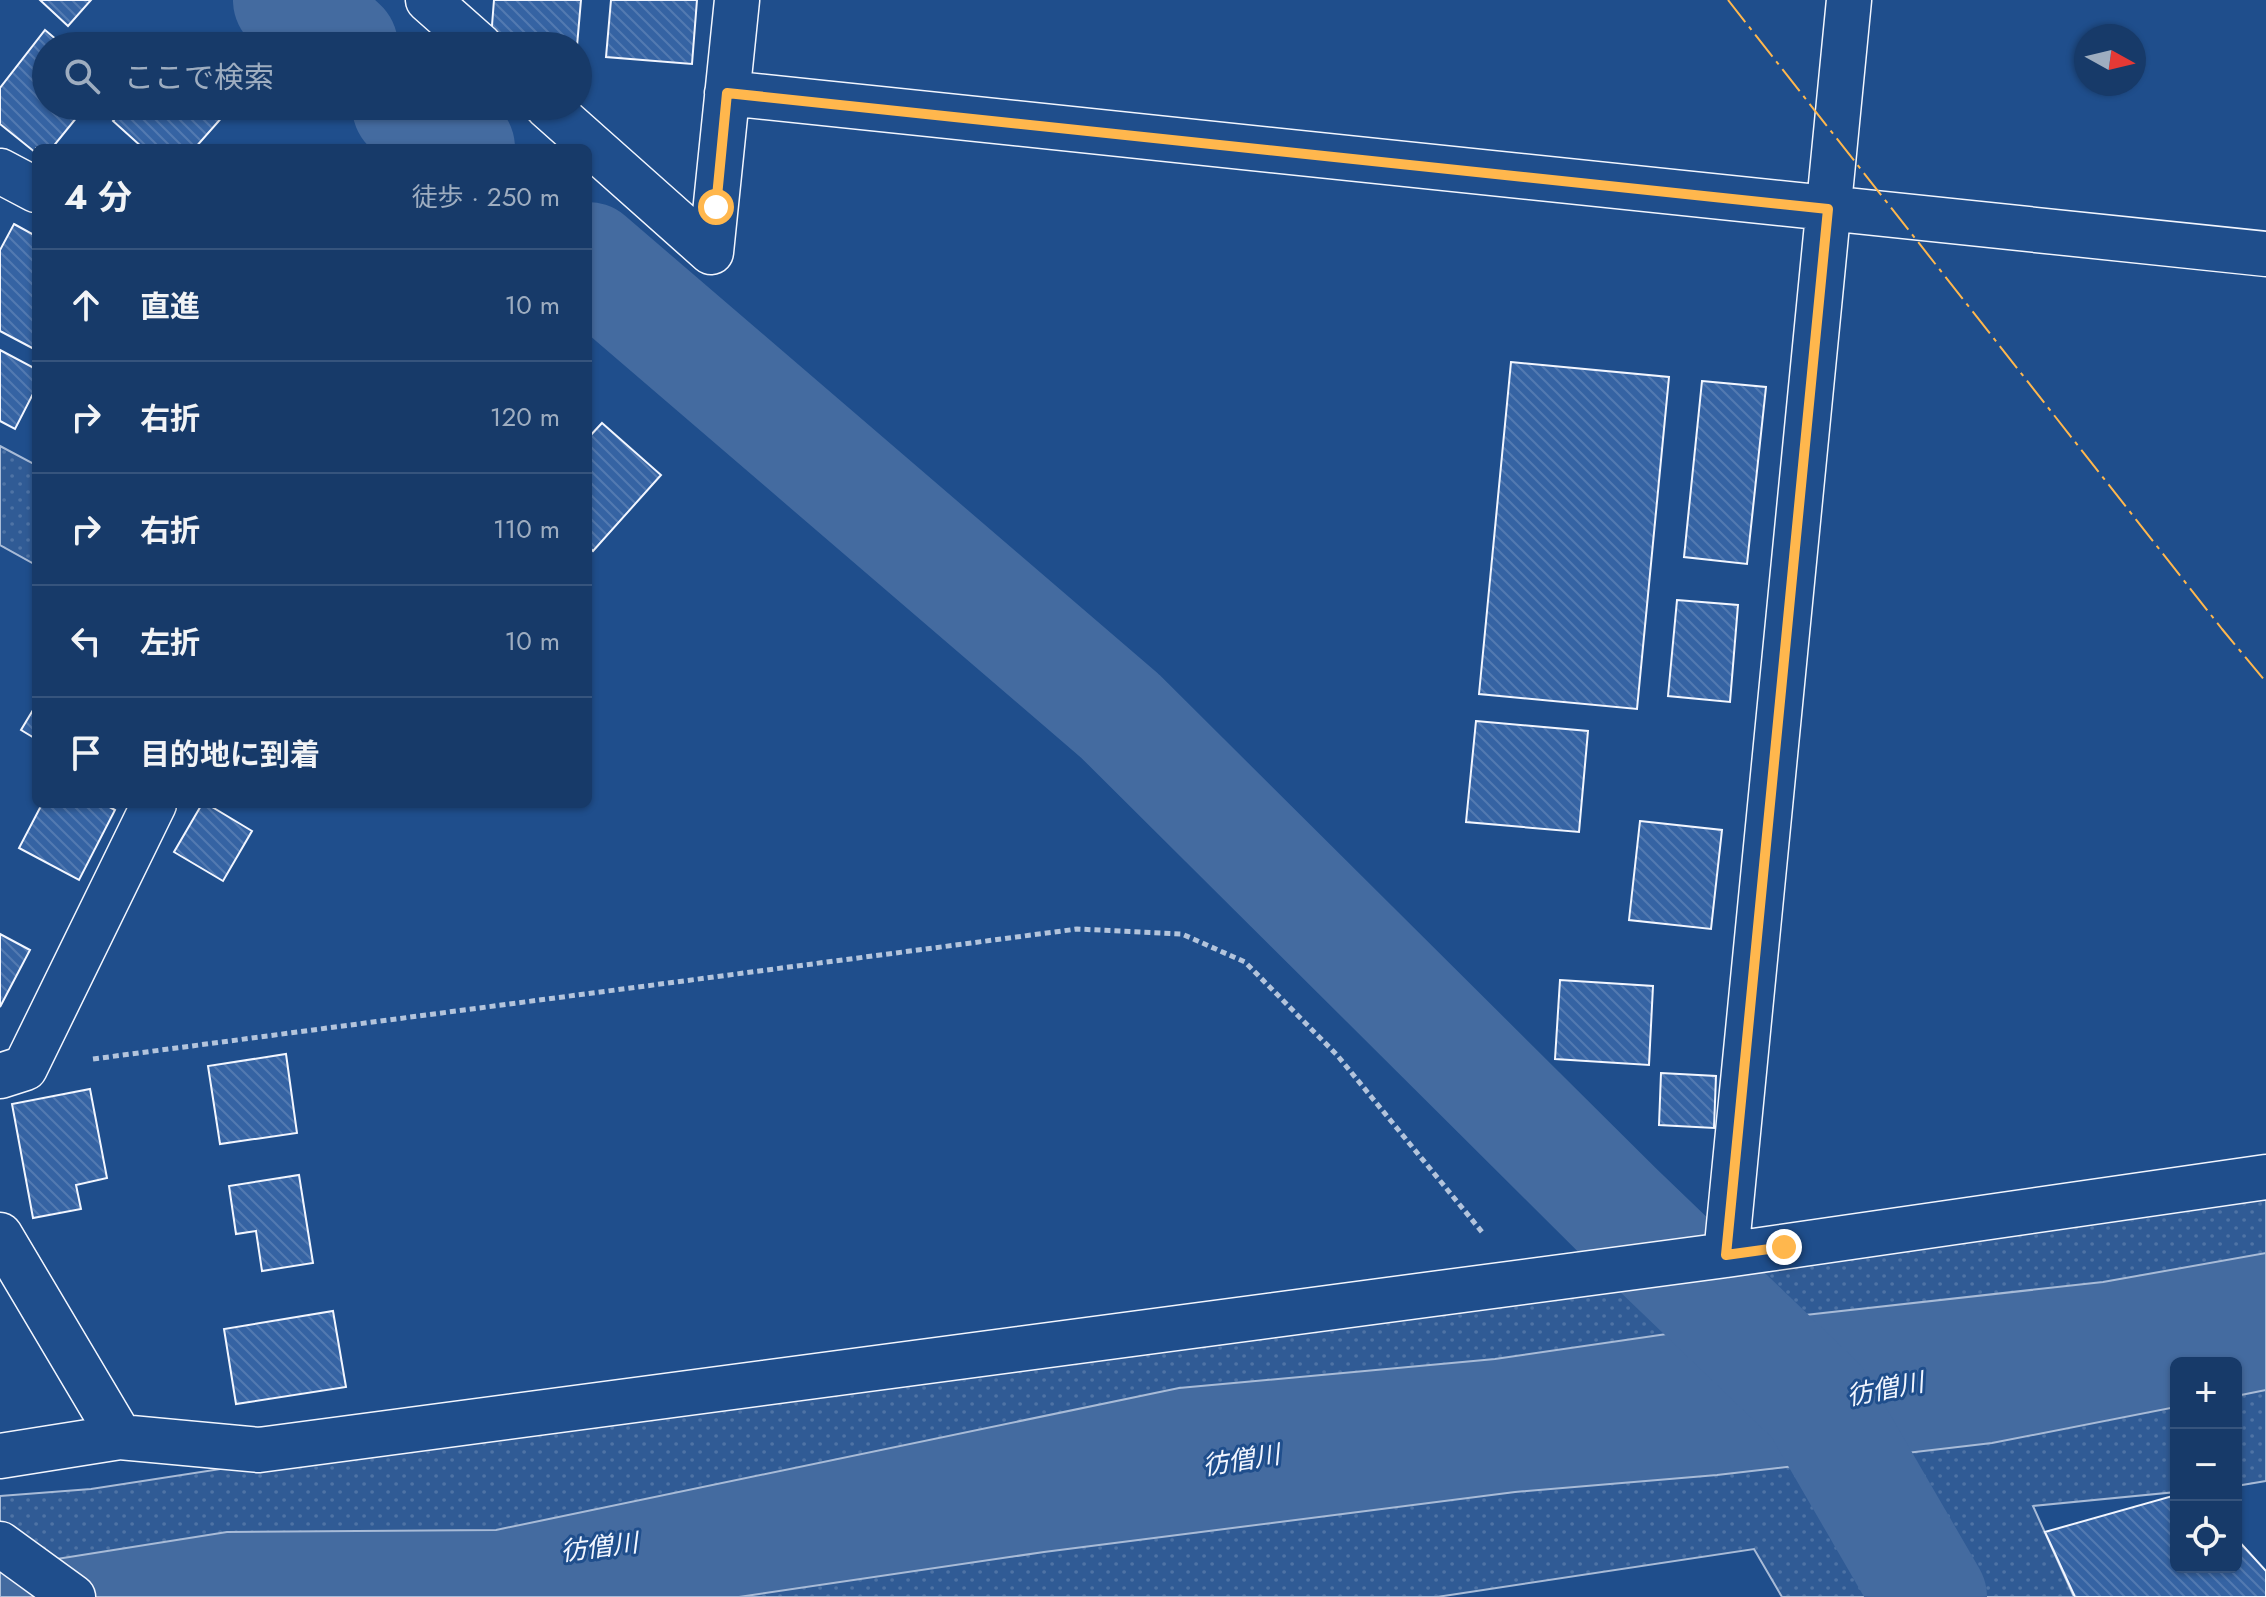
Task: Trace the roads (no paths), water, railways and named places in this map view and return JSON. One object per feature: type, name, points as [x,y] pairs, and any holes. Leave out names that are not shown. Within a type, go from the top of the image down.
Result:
[{"type":"street","points":[[428,0],[464,32]]},
{"type":"street","points":[[592,146],[711,252],[737,0]]},
{"type":"street","points":[[1726,1255],[1849,0]]},
{"type":"street","points":[[727,93],[2266,254]]},
{"type":"street","points":[[563,120],[590,144]]},
{"type":"street","points":[[0,171],[32,188]]},
{"type":"street","points":[[13,1072],[152,808]]},
{"type":"street","points":[[0,1456],[120,1437],[259,1450],[1726,1255],[2266,1177]]},
{"type":"street","points":[[0,1235],[120,1437]]},
{"type":"street","points":[[0,1544],[73,1597]]},
{"type":"water","name":"彷僧川","points":[[2266,1253],[2266,1390],[2242,1395],[2242,1357],[2170,1357],[2170,1408],[1992,1443],[1717,1475],[1515,1492],[1044,1552],[739,1597],[0,1597],[0,1568],[227,1532],[496,1530],[1179,1388],[1495,1359],[1777,1318],[2103,1282]]},
{"type":"waterway","points":[[290,0],[325,32]]},
{"type":"waterway","points":[[425,120],[453,144]]},
{"type":"waterway","points":[[592,262],[1120,716],[1616,1209],[1817,1402],[1930,1597]]}]
